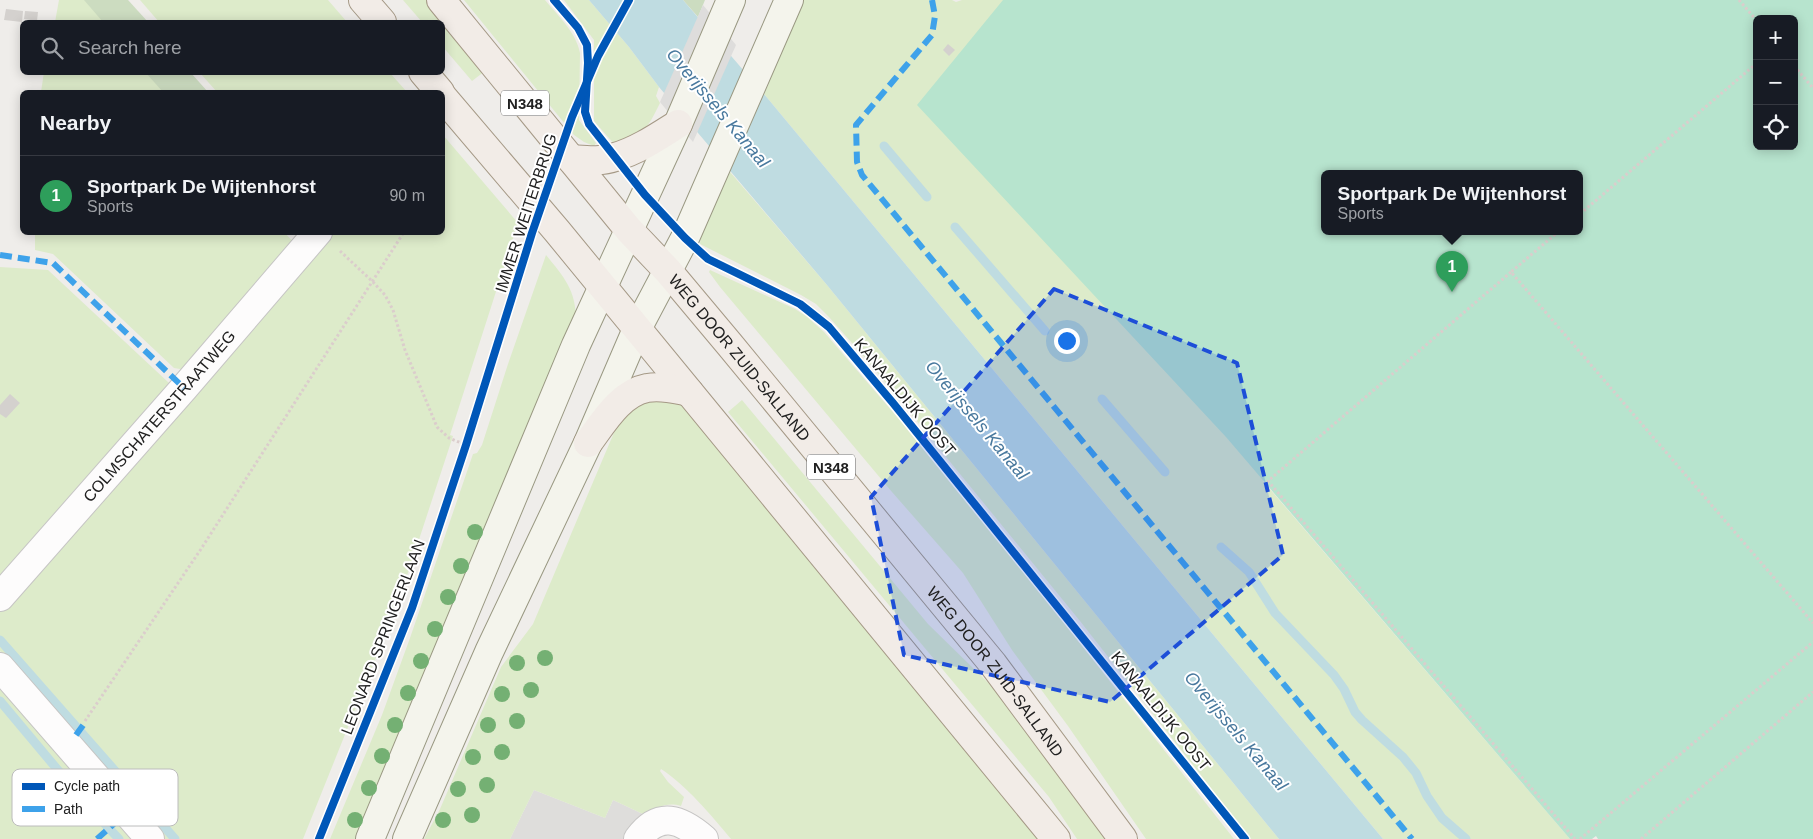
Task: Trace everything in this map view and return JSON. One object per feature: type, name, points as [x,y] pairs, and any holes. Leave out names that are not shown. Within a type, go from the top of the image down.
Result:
[{"type":"main road","points":[[363,0],[380,20]]},
{"type":"main road","name":"WEG DOOR ZUID-SALLAND","points":[[441,0],[629,230],[668,271],[993,664],[1123,839]]},
{"type":"main road","points":[[426,75],[438,90]]},
{"type":"main road","points":[[445,100],[603,287],[1056,839]]},
{"type":"main road","points":[[572,159],[599,160],[615,158],[647,143],[678,124]]},
{"type":"main road","points":[[588,443],[620,403],[634,393],[646,388],[689,392]]},
{"type":"street","points":[[370,839],[573,354],[678,124],[731,0]]},
{"type":"street","points":[[407,839],[489,652],[588,443],[637,329],[685,238],[789,0]]},
{"type":"street","name":"COLMSCHATERSTRAATWEG","points":[[0,597],[184,388],[326,238]]},
{"type":"street","points":[[0,667],[89,769]]},
{"type":"street","points":[[638,839],[651,825],[663,820],[676,821],[691,827],[704,839]]},
{"type":"street","points":[[139,826],[150,839]]},
{"type":"path","points":[[1738,0],[1753,17]]},
{"type":"path","points":[[1583,211],[1753,66]]},
{"type":"path","points":[[1798,71],[1813,88]]},
{"type":"path","points":[[84,724],[143,637],[374,282],[402,235]]},
{"type":"path","points":[[1554,235],[1268,481],[1575,839]]},
{"type":"path","points":[[326,238],[374,282],[385,295],[393,310],[405,350],[437,427],[449,438],[467,444]]},
{"type":"path","points":[[1511,272],[1813,623]]},
{"type":"path","points":[[463,454],[470,433]]},
{"type":"path","points":[[1580,839],[1813,642]]},
{"type":"path","points":[[1641,839],[1813,692]]},
{"type":"highlighted area","points":[[1054,289],[1237,363],[1283,555],[1110,702],[904,655],[871,497]]},
{"type":"shaded area","points":[[534,790],[605,818],[613,800],[645,815],[628,839],[510,839]]},
{"type":"green space","points":[[59,0],[85,0],[103,20],[55,20]]},
{"type":"green space","points":[[84,0],[128,0],[146,20],[101,20]]},
{"type":"green space","points":[[140,0],[328,0],[345,20],[157,20]]},
{"type":"green space","points":[[403,0],[426,0],[443,20],[420,20]]},
{"type":"green space","points":[[464,0],[545,0],[566,25],[578,45],[580,53],[579,120],[596,143],[594,146],[574,135]]},
{"type":"green space","points":[[564,0],[589,0],[629,47],[659,87],[656,96],[660,103],[647,126],[639,134],[616,146],[594,121],[594,40]]},
{"type":"green space","points":[[683,0],[705,0],[698,17]]},
{"type":"green space","points":[[802,0],[952,0],[956,2],[962,0],[1734,0],[1583,170],[1321,170],[1321,235],[1323,235],[1263,481],[1570,839],[1383,839],[764,94],[769,83],[765,78]]},
{"type":"green space","points":[[1003,0],[1813,0],[1813,839],[1598,839],[1596,836],[1592,839],[1570,839],[1226,437],[917,105]]},
{"type":"green space","points":[[445,23],[485,71],[472,81],[445,49]]},
{"type":"green space","points":[[44,75],[150,75],[163,90],[41,90]]},
{"type":"green space","points":[[148,75],[193,75],[206,90],[161,90]]},
{"type":"green space","points":[[202,75],[392,75],[405,90],[215,90]]},
{"type":"green space","points":[[445,137],[518,223],[450,435],[453,436],[409,570],[303,839],[165,839],[154,826],[178,826],[178,769],[104,769],[0,651],[0,609],[326,235],[445,235]]},
{"type":"green space","points":[[730,172],[827,285],[1279,839],[1251,839],[1080,621],[867,360],[829,317],[816,304],[801,295],[700,244],[701,233],[720,178],[726,179]]},
{"type":"green space","points":[[35,235],[287,235],[296,245],[186,370],[174,368],[53,254],[35,250]]},
{"type":"green space","points":[[546,255],[568,284],[574,300],[576,320],[362,839],[330,839],[382,715],[473,454],[477,453],[482,445]]},
{"type":"green space","points":[[0,267],[48,270],[169,383],[0,575]]},
{"type":"green space","points":[[710,270],[795,309],[824,332],[898,418],[1042,595],[1234,839],[1146,839],[1068,726],[1012,650],[963,573],[892,492],[720,287],[709,272]]},
{"type":"green space","points":[[654,396],[686,405],[1044,839],[731,839],[689,792],[661,769],[660,771],[668,782],[684,797],[681,806],[662,806],[645,815],[613,800],[605,818],[534,790],[510,839],[424,839],[440,809],[501,667],[533,624],[621,416]]},
{"type":"green space","points":[[742,400],[928,624],[1023,717],[1108,839],[1077,839],[1049,797],[728,412]]},
{"type":"green space","points":[[0,682],[75,769],[12,769],[12,826],[125,826],[136,839],[0,839]]},
{"type":"water","name":"Overijssels Kanaal","points":[[589,0],[683,0],[769,100],[1383,839],[1279,839],[827,285],[659,87],[629,47]]},
{"type":"pier","points":[[703,5],[736,45],[693,142],[660,102]]},
{"type":"building","points":[[6,9],[23,11],[22,20],[20,22],[4,20]]},
{"type":"building","points":[[25,11],[38,12],[37,20],[24,19]]},
{"type":"building","points":[[948,44],[955,50],[949,56],[943,50]]},
{"type":"building","points":[[10,394],[20,403],[6,418],[0,414],[0,405]]},
{"type":"waterway","points":[[884,146],[927,197]]},
{"type":"waterway","points":[[955,227],[1045,331]]},
{"type":"waterway","points":[[1102,399],[1165,472]]},
{"type":"waterway","points":[[1221,547],[1249,572],[1275,613],[1334,675],[1344,689],[1355,712],[1403,757],[1416,773],[1427,796],[1442,818],[1466,839]]},
{"type":"waterway","points":[[0,640],[113,769]]},
{"type":"waterway","points":[[0,701],[57,769]]},
{"type":"waterway","points":[[107,826],[119,839]]},
{"type":"waterway","points":[[164,826],[175,839]]},
{"type":"marked path","points":[[932,0],[935,16],[932,35],[856,125],[857,162],[862,175],[1412,839]]},
{"type":"marked path","points":[[0,255],[53,263],[184,388]]},
{"type":"marked path","points":[[76,735],[84,724]]},
{"type":"marked path","points":[[97,839],[111,826]]},
{"type":"cycle path","name":"KANAALDIJK OOST","points":[[554,0],[578,28],[587,45],[588,63],[585,112],[589,124],[645,195],[685,238],[708,259],[800,304],[829,327],[893,403],[1245,839]]},
{"type":"cycle path","name":"IMMER WEITERBRUG","points":[[319,839],[412,608],[466,445],[532,233],[572,117],[598,56],[629,0]]},
{"type":"place","name":"Sportpark De Wijtenhorst","points":[[1452,292]]}]
